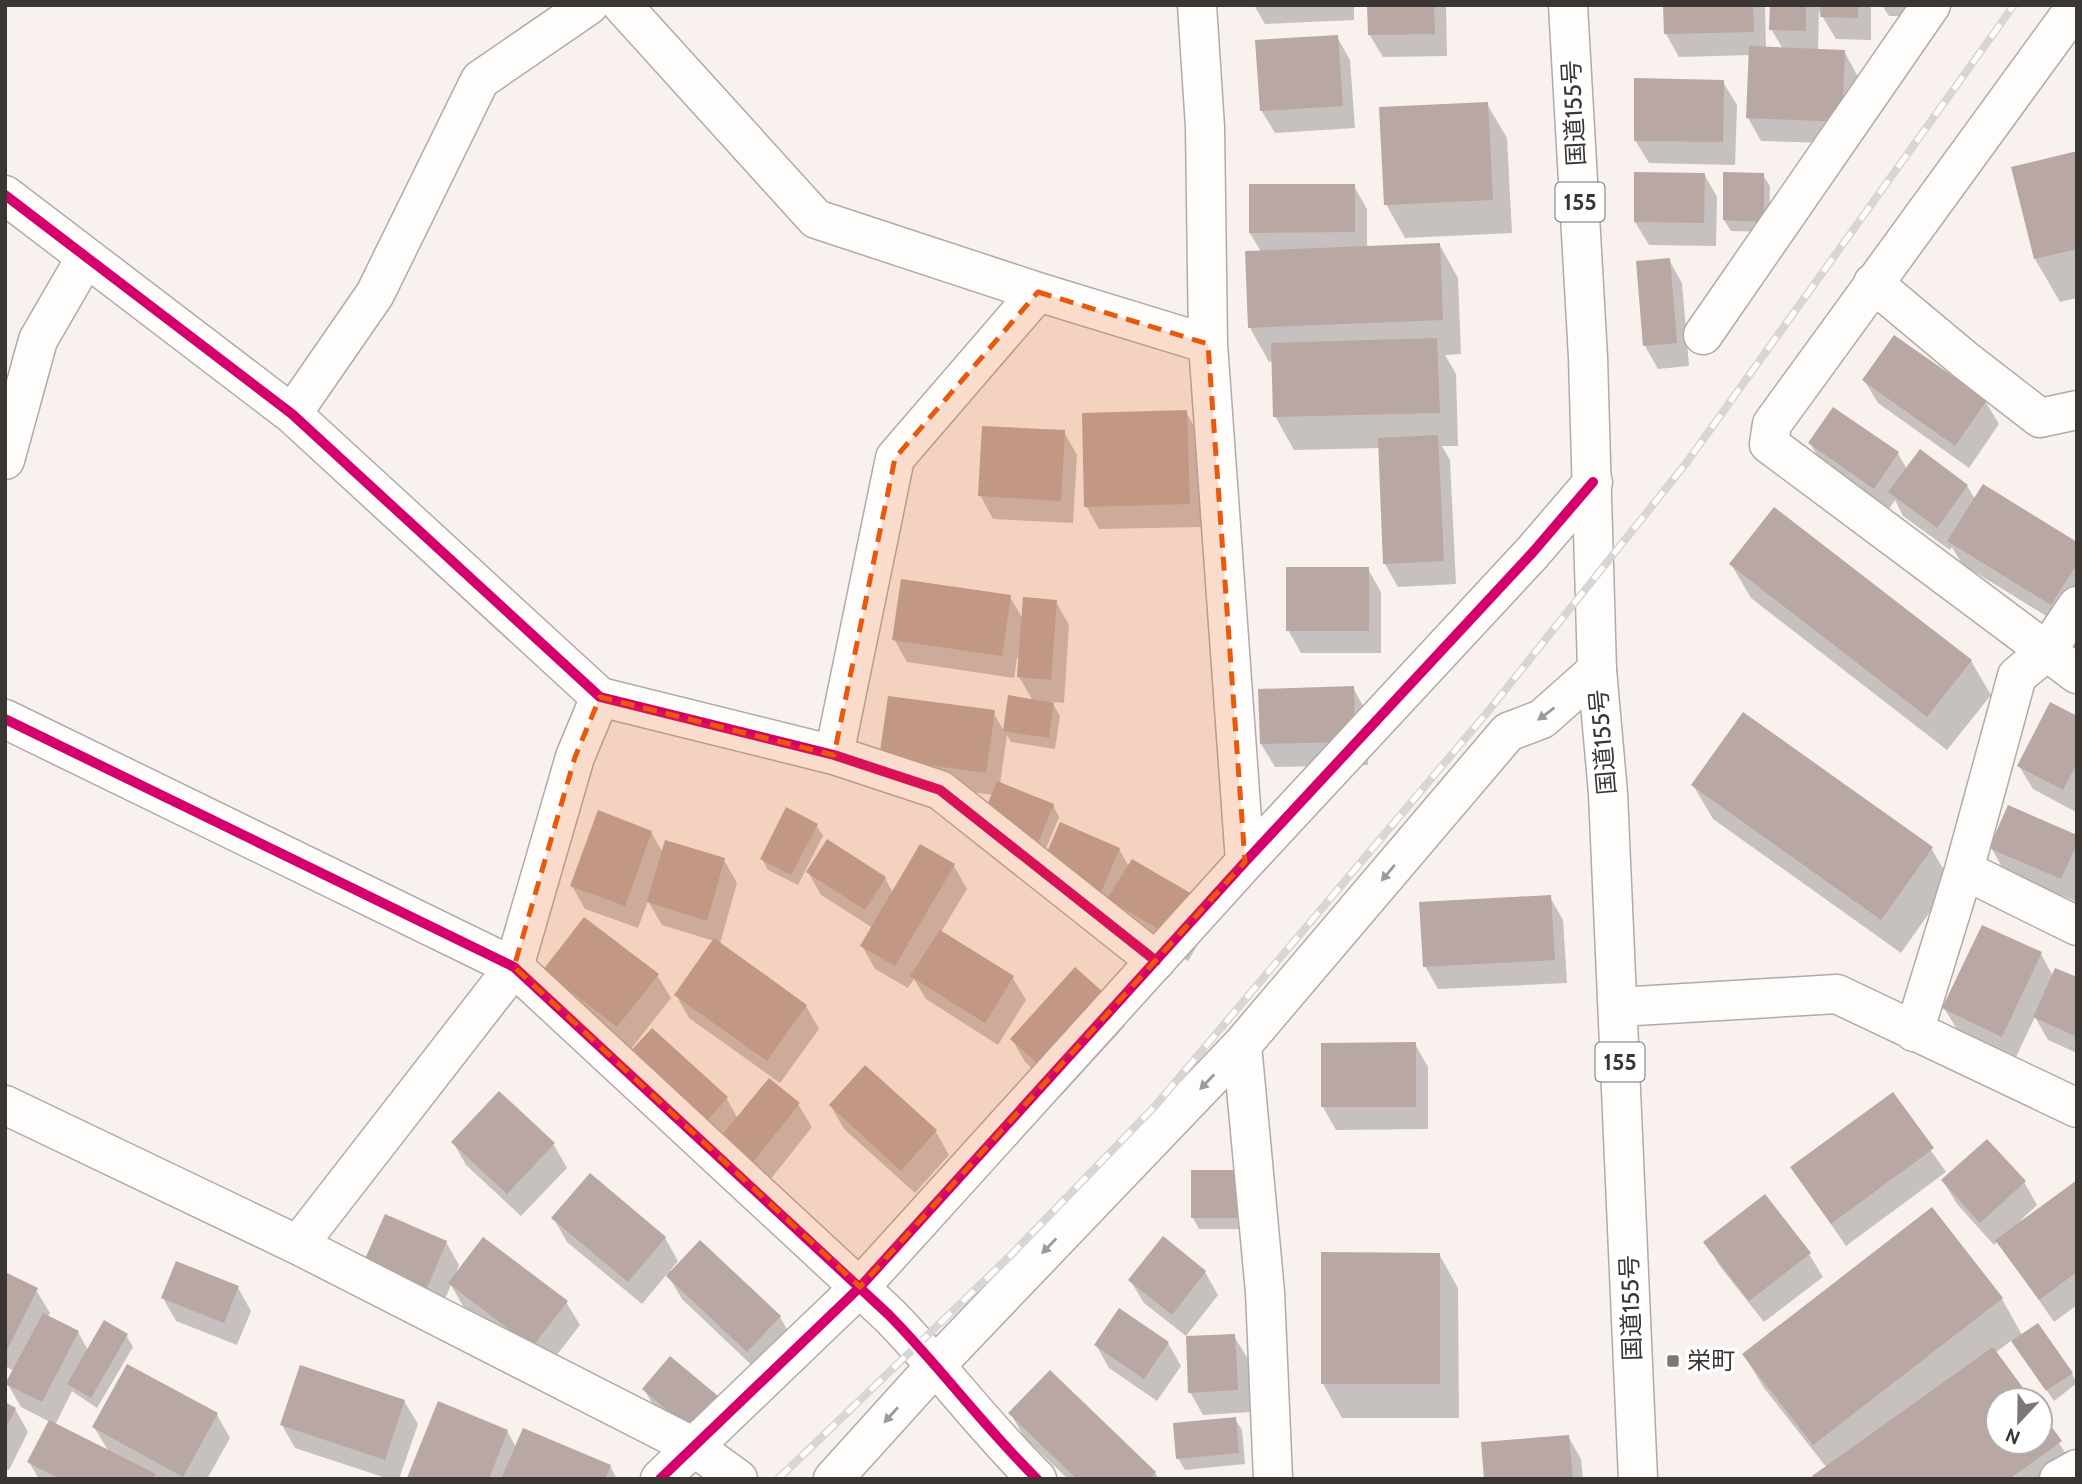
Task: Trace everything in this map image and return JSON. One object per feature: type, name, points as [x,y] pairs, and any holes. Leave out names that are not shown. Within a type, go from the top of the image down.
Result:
[{"type":"main road","points":[[292,414],[375,294],[481,80],[589,5]]},
{"type":"main road","points":[[622,5],[816,219],[1038,292],[1208,344]]},
{"type":"main road","points":[[1197,5],[1205,127],[1208,344],[1245,862]]},
{"type":"main road","name":"国道155号","points":[[1568,5],[1593,482],[1597,670],[1608,793],[1638,1479]]},
{"type":"main road","points":[[1703,335],[1931,5]]},
{"type":"main road","points":[[2077,5],[1772,424],[1769,444],[2077,674]]},
{"type":"main road","points":[[5,195],[292,414],[600,697],[834,755],[940,790],[1156,961]]},
{"type":"main road","points":[[5,460],[38,340],[86,257]]},
{"type":"main road","points":[[1873,283],[2040,418],[2077,410]]},
{"type":"main road","points":[[834,755],[895,458],[1038,292]]},
{"type":"main road","points":[[660,1479],[860,1287],[1245,862],[1533,552],[1593,482]]},
{"type":"main road","points":[[1914,1032],[1964,870],[2017,676],[2046,652],[2077,606]]},
{"type":"main road","points":[[833,1479],[937,1364],[1242,1045],[1508,732],[1542,719],[1597,670]]},
{"type":"main road","points":[[298,1245],[514,967],[575,757],[600,697]]},
{"type":"main road","points":[[5,719],[514,967],[860,1287],[937,1364],[993,1436],[1037,1479]]},
{"type":"main road","points":[[1964,870],[2077,926]]},
{"type":"main road","points":[[1618,1007],[1837,994],[2077,1108]]},
{"type":"main road","points":[[1242,1045],[1265,1292],[1273,1479]]},
{"type":"main road","points":[[5,1105],[298,1245],[694,1447],[738,1479]]},
{"type":"main road","points":[[2059,1479],[2077,1469]]},
{"type":"highlighted area","points":[[1038,292],[1208,344],[1245,862],[860,1287],[514,967],[575,757],[600,697],[834,755],[895,458]]},
{"type":"building","points":[[1367,5],[1434,5],[1435,34],[1368,35]]},
{"type":"building","points":[[1663,5],[1753,5],[1754,32],[1664,34]]},
{"type":"building","points":[[1770,5],[1806,5],[1806,31],[1769,30]]},
{"type":"building","points":[[1821,5],[1858,5],[1858,18],[1820,17]]},
{"type":"building","points":[[1338,35],[1343,106],[1260,111],[1255,40]]},
{"type":"building","points":[[1749,46],[1845,50],[1842,122],[1746,118]]},
{"type":"building","points":[[1634,78],[1724,80],[1723,142],[1634,141]]},
{"type":"building","points":[[1488,102],[1493,200],[1384,205],[1379,107]]},
{"type":"building","points":[[2077,151],[2077,249],[2034,259],[2011,167]]},
{"type":"building","points":[[1634,172],[1705,173],[1704,223],[1634,222]]},
{"type":"building","points":[[1723,172],[1764,173],[1764,222],[1723,220]]},
{"type":"building","points":[[1249,184],[1355,184],[1355,232],[1249,233]]},
{"type":"building","points":[[1440,243],[1443,320],[1248,328],[1245,251]]},
{"type":"building","points":[[1670,258],[1677,343],[1643,346],[1636,261]]},
{"type":"building","points":[[1894,335],[1987,400],[1955,446],[1862,380]]},
{"type":"building","points":[[1437,338],[1440,413],[1273,417],[1271,343]]},
{"type":"building","points":[[1833,407],[1899,452],[1874,489],[1808,443]]},
{"type":"building","points":[[1187,410],[1190,504],[1084,507],[1082,413]]},
{"type":"building","points":[[982,426],[1065,430],[1061,501],[978,496]]},
{"type":"building","points":[[1438,435],[1444,561],[1383,564],[1378,438]]},
{"type":"building","points":[[1920,449],[1968,485],[1937,528],[1888,492]]},
{"type":"building","points":[[1983,484],[2077,542],[2077,564],[2051,605],[1947,541]]},
{"type":"building","points":[[1774,507],[1972,660],[1927,717],[1729,564]]},
{"type":"building","points":[[1286,567],[1369,567],[1369,631],[1286,631]]},
{"type":"building","points":[[901,579],[1011,595],[1002,656],[892,640]]},
{"type":"building","points":[[1023,597],[1057,600],[1051,680],[1017,677]]},
{"type":"building","points":[[1354,686],[1355,742],[1260,744],[1258,689]]},
{"type":"building","points":[[1008,695],[1054,703],[1049,738],[1003,731]]},
{"type":"building","points":[[888,696],[995,710],[986,773],[879,758]]},
{"type":"building","points":[[2050,702],[2077,716],[2077,763],[2063,790],[2017,766]]},
{"type":"building","points":[[1743,712],[1933,847],[1881,920],[1691,785]]},
{"type":"building","points":[[997,781],[1054,804],[1039,841],[982,818]]},
{"type":"building","points":[[2008,805],[2077,835],[2077,844],[2061,879],[1989,848]]},
{"type":"building","points":[[786,807],[818,824],[791,875],[760,859]]},
{"type":"building","points":[[598,810],[652,831],[625,906],[570,886]]},
{"type":"building","points":[[1060,822],[1120,848],[1101,892],[1041,866]]},
{"type":"building","points":[[827,839],[886,877],[865,910],[806,872]]},
{"type":"building","points":[[665,840],[725,858],[707,921],[647,902]]},
{"type":"building","points":[[920,844],[955,864],[895,966],[860,946]]},
{"type":"building","points":[[1132,859],[1199,898],[1175,939],[1107,899]]},
{"type":"building","points":[[1551,895],[1555,960],[1423,967],[1419,902]]},
{"type":"building","points":[[584,917],[659,974],[617,1027],[543,970]]},
{"type":"building","points":[[1982,925],[2042,952],[2002,1037],[1942,1008]]},
{"type":"building","points":[[940,930],[1014,976],[985,1023],[910,976]]},
{"type":"building","points":[[714,938],[807,1005],[767,1061],[674,995]]},
{"type":"building","points":[[1075,967],[1113,1001],[1048,1073],[1010,1039]]},
{"type":"building","points":[[2055,968],[2077,977],[2077,1037],[2033,1017]]},
{"type":"building","points":[[652,1028],[728,1097],[703,1126],[626,1056]]},
{"type":"building","points":[[1416,1042],[1416,1107],[1321,1107],[1321,1043]]},
{"type":"building","points":[[865,1065],[937,1130],[901,1171],[829,1105]]},
{"type":"building","points":[[769,1078],[800,1103],[749,1167],[717,1141]]},
{"type":"building","points":[[499,1091],[555,1143],[507,1194],[451,1142]]},
{"type":"building","points":[[1893,1092],[1934,1148],[1831,1224],[1790,1167]]},
{"type":"building","points":[[1987,1139],[2026,1181],[1980,1223],[1941,1180]]},
{"type":"building","points":[[1191,1170],[1237,1170],[1237,1218],[1191,1218]]},
{"type":"building","points":[[590,1173],[666,1237],[628,1282],[551,1218]]},
{"type":"building","points":[[2077,1180],[2077,1272],[2039,1300],[1995,1240]]},
{"type":"building","points":[[1765,1194],[1811,1253],[1749,1301],[1703,1242]]},
{"type":"building","points":[[1932,1207],[2003,1298],[1813,1445],[1742,1354]]},
{"type":"building","points":[[385,1214],[447,1241],[427,1288],[364,1261]]},
{"type":"building","points":[[1163,1236],[1206,1271],[1172,1315],[1128,1280]]},
{"type":"building","points":[[483,1237],[568,1301],[532,1347],[448,1283]]},
{"type":"building","points":[[700,1240],[781,1316],[747,1352],[666,1276]]},
{"type":"building","points":[[1321,1252],[1440,1253],[1440,1384],[1321,1384]]},
{"type":"building","points":[[176,1261],[239,1286],[224,1323],[161,1298]]},
{"type":"building","points":[[5,1272],[38,1288],[5,1354]]},
{"type":"building","points":[[1119,1308],[1169,1342],[1144,1379],[1094,1345]]},
{"type":"building","points":[[43,1313],[79,1331],[42,1402],[5,1384]]},
{"type":"building","points":[[104,1320],[128,1334],[91,1398],[67,1384]]},
{"type":"building","points":[[2038,1323],[2073,1373],[2054,1386],[2042,1386],[2011,1341]]},
{"type":"building","points":[[1235,1334],[1238,1390],[1188,1393],[1186,1336]]},
{"type":"building","points":[[1993,1347],[2022,1386],[1984,1386],[1984,1456],[2041,1456],[2009,1479],[1814,1479],[1812,1476]]},
{"type":"building","points":[[670,1356],[724,1401],[696,1434],[642,1389]]},
{"type":"building","points":[[127,1364],[218,1413],[183,1477],[92,1427]]},
{"type":"building","points":[[300,1365],[405,1400],[385,1460],[280,1425]]},
{"type":"building","points":[[1050,1370],[1156,1472],[1150,1479],[1077,1479],[1008,1413]]},
{"type":"building","points":[[438,1401],[508,1430],[489,1479],[407,1478]]},
{"type":"building","points":[[5,1402],[16,1408],[5,1430]]},
{"type":"building","points":[[1236,1417],[1239,1453],[1176,1459],[1173,1423]]},
{"type":"building","points":[[49,1420],[156,1474],[154,1479],[60,1479],[27,1462]]},
{"type":"building","points":[[523,1428],[611,1465],[605,1479],[501,1479]]},
{"type":"building","points":[[2054,1430],[2062,1441],[2054,1447]]},
{"type":"building","points":[[1569,1435],[1573,1479],[1484,1479],[1481,1442]]},
{"type":"railway","points":[[778,1479],[1012,1254],[1156,1105],[1490,709],[1687,462],[2014,5]]},
{"type":"cycle path","points":[[5,195],[292,414],[600,697],[834,755],[940,790],[1156,961]]},
{"type":"cycle path","points":[[660,1479],[860,1287],[1245,862],[1533,552],[1593,482]]},
{"type":"cycle path","points":[[5,719],[514,967],[889,1315],[1037,1479]]},
{"type":"place","name":"栄町","points":[[1673,1361]]}]
